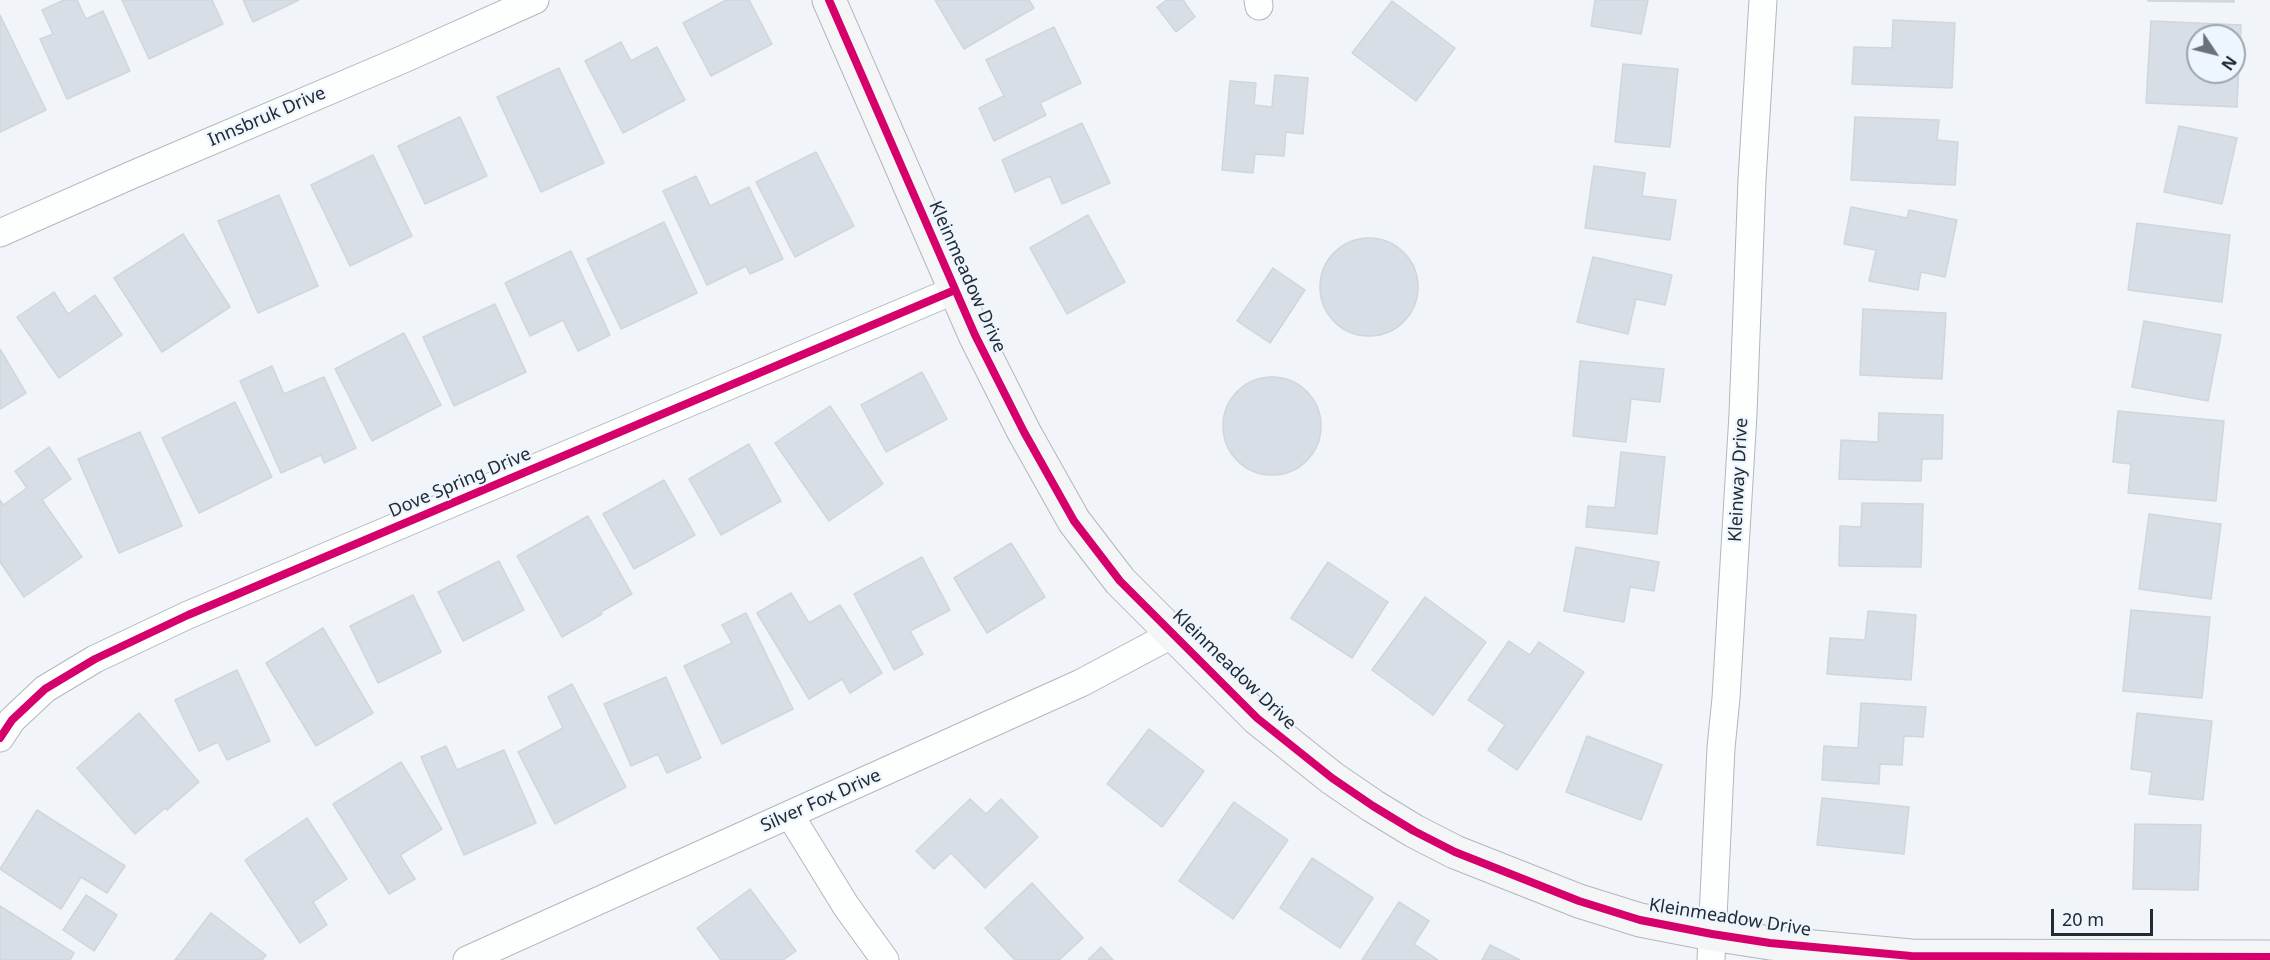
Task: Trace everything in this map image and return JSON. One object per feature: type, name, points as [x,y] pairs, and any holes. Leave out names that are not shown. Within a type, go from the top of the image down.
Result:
[{"type":"street","name":"Innsbruk Drive","points":[[0,234],[535,0]]},
{"type":"street","name":"Kleinmeadow Drive","points":[[829,0],[975,335],[1024,432],[1074,521],[1120,581],[1257,718],[1332,778],[1414,831],[1455,852],[1579,901],[1640,920],[1711,947],[1770,943],[1911,956],[2270,957]]},
{"type":"street","name":"Kleinway Drive","points":[[1711,947],[1764,0]]},
{"type":"street","name":"Dove Spring Drive","points":[[0,738],[12,720],[45,689],[94,659],[188,615],[955,290]]},
{"type":"street","name":"Silver Fox Drive","points":[[467,960],[1081,683],[1173,634]]},
{"type":"street","points":[[790,815],[846,906],[885,960]]},
{"type":"building","points":[[64,0],[77,0],[86,19],[103,11],[130,71],[67,99],[40,39],[53,34],[42,10]]},
{"type":"building","points":[[122,0],[212,0],[223,24],[149,59]]},
{"type":"building","points":[[243,0],[299,0],[253,22]]},
{"type":"building","points":[[726,0],[749,0],[772,44],[711,76],[683,23]]},
{"type":"building","points":[[935,0],[1029,0],[1034,8],[964,49]]},
{"type":"building","points":[[1167,0],[1183,0],[1195,17],[1176,32],[1157,7]]},
{"type":"building","points":[[1595,0],[1648,0],[1641,34],[1591,26]]},
{"type":"building","points":[[2234,0],[2234,2],[2148,1]]},
{"type":"building","points":[[1392,1],[1455,48],[1416,101],[1352,53]]},
{"type":"building","points":[[0,15],[46,110],[0,132]]},
{"type":"building","points":[[1893,20],[1955,23],[1952,88],[1852,84],[1854,47],[1892,48]]},
{"type":"building","points":[[2151,21],[2218,24],[2186,24],[2186,84],[2238,84],[2237,107],[2146,103]]},
{"type":"building","points":[[1054,27],[1081,83],[1040,103],[1046,115],[994,141],[979,108],[1004,96],[986,60]]},
{"type":"building","points":[[621,42],[631,61],[657,47],[685,100],[623,133],[585,61]]},
{"type":"building","points":[[1623,64],[1678,69],[1670,147],[1615,142]]},
{"type":"building","points":[[559,68],[604,163],[541,192],[497,97]]},
{"type":"building","points":[[1275,75],[1308,78],[1303,134],[1286,132],[1284,156],[1255,154],[1253,173],[1222,170],[1230,81],[1256,83],[1254,105],[1272,107]]},
{"type":"building","points":[[460,117],[487,176],[425,204],[398,146]]},
{"type":"building","points":[[1855,117],[1939,120],[1937,140],[1958,142],[1955,185],[1851,180]]},
{"type":"building","points":[[1082,123],[1110,183],[1062,204],[1050,176],[1015,192],[1002,160]]},
{"type":"building","points":[[2179,126],[2237,138],[2222,204],[2164,192]]},
{"type":"building","points":[[816,152],[854,226],[795,257],[756,182]]},
{"type":"building","points":[[373,155],[412,236],[350,266],[311,185]]},
{"type":"building","points":[[1594,166],[1645,173],[1642,196],[1676,200],[1670,240],[1585,228]]},
{"type":"building","points":[[696,176],[710,206],[749,187],[783,259],[750,274],[746,266],[707,285],[663,191]]},
{"type":"building","points":[[279,195],[318,286],[258,313],[218,221]]},
{"type":"building","points":[[1851,207],[1907,218],[1909,210],[1957,220],[1945,277],[1921,272],[1918,290],[1869,281],[1876,250],[1844,244]]},
{"type":"building","points":[[1088,215],[1125,282],[1067,314],[1030,248]]},
{"type":"building","points":[[664,222],[697,293],[621,329],[587,259]]},
{"type":"building","points":[[2137,223],[2230,235],[2222,302],[2128,290]]},
{"type":"building","points":[[183,234],[230,307],[162,352],[114,278]]},
{"type":"building","points":[[1369,238],[1388,241],[1404,252],[1415,268],[1418,287],[1415,306],[1404,322],[1388,333],[1369,336],[1350,333],[1334,322],[1323,306],[1320,287],[1323,268],[1334,252],[1350,241]]},
{"type":"building","points":[[571,251],[610,335],[578,351],[563,320],[530,336],[505,283]]},
{"type":"building","points":[[1593,257],[1672,275],[1665,305],[1636,299],[1628,334],[1577,322]]},
{"type":"building","points":[[1273,268],[1305,290],[1270,343],[1237,321]]},
{"type":"building","points":[[54,292],[68,314],[95,295],[122,335],[59,378],[17,317]]},
{"type":"building","points":[[495,304],[526,372],[454,406],[423,337]]},
{"type":"building","points":[[1863,309],[1946,313],[1942,379],[1860,375]]},
{"type":"building","points":[[2144,321],[2221,335],[2208,401],[2132,387]]},
{"type":"building","points":[[404,333],[441,405],[372,441],[335,369]]},
{"type":"building","points":[[0,349],[26,393],[0,409]]},
{"type":"building","points":[[1580,361],[1664,369],[1660,402],[1631,399],[1626,442],[1573,436]]},
{"type":"building","points":[[272,366],[284,394],[324,377],[356,448],[324,463],[321,455],[281,473],[240,381]]},
{"type":"building","points":[[922,372],[947,419],[886,452],[861,405]]},
{"type":"building","points":[[1272,377],[1291,380],[1307,391],[1318,407],[1321,426],[1318,445],[1307,461],[1291,472],[1272,475],[1253,472],[1237,461],[1226,445],[1223,426],[1226,407],[1237,391],[1253,380]]},
{"type":"building","points":[[235,402],[272,477],[199,513],[162,438]]},
{"type":"building","points":[[830,406],[883,484],[829,521],[775,443]]},
{"type":"building","points":[[2118,411],[2224,421],[2216,501],[2128,493],[2131,464],[2113,462]]},
{"type":"building","points":[[1879,413],[1943,415],[1942,459],[1922,459],[1921,481],[1839,479],[1841,440],[1878,442]]},
{"type":"building","points":[[140,432],[182,526],[119,553],[78,459]]},
{"type":"building","points":[[749,444],[781,501],[721,535],[689,479]]},
{"type":"building","points":[[49,447],[71,479],[42,500],[82,557],[24,597],[0,562],[0,500],[3,505],[27,488],[15,471]]},
{"type":"building","points":[[1621,452],[1665,457],[1657,534],[1586,527],[1588,506],[1615,508]]},
{"type":"building","points":[[664,480],[695,535],[634,569],[603,514]]},
{"type":"building","points":[[1862,503],[1923,504],[1921,567],[1839,566],[1840,526],[1861,527]]},
{"type":"building","points":[[2149,514],[2221,524],[2211,599],[2139,589]]},
{"type":"building","points":[[588,516],[632,594],[562,637],[517,556]]},
{"type":"building","points":[[1011,543],[1045,597],[987,633],[954,578]]},
{"type":"building","points":[[1576,547],[1659,562],[1654,591],[1630,587],[1624,622],[1564,611]]},
{"type":"building","points":[[922,557],[950,610],[910,631],[923,654],[894,670],[854,594]]},
{"type":"building","points":[[499,561],[524,610],[463,641],[438,592]]},
{"type":"building","points":[[1328,562],[1388,602],[1352,658],[1291,618]]},
{"type":"building","points":[[791,593],[809,623],[840,605],[882,673],[850,693],[842,679],[809,699],[757,613]]},
{"type":"building","points":[[413,595],[441,652],[378,683],[350,626]]},
{"type":"building","points":[[1425,597],[1486,642],[1433,715],[1372,670]]},
{"type":"building","points":[[2131,610],[2210,617],[2202,698],[2123,691]]},
{"type":"building","points":[[1868,611],[1916,615],[1911,680],[1827,674],[1830,638],[1865,640]]},
{"type":"building","points":[[746,613],[793,709],[722,744],[684,666],[732,643],[722,625]]},
{"type":"building","points":[[323,628],[373,713],[316,746],[266,663]]},
{"type":"building","points":[[1509,641],[1530,655],[1539,642],[1584,672],[1517,770],[1488,750],[1505,725],[1468,700]]},
{"type":"building","points":[[237,670],[270,741],[227,760],[218,742],[199,751],[175,700]]},
{"type":"building","points":[[666,677],[701,758],[667,773],[658,754],[631,766],[604,704]]},
{"type":"building","points":[[572,684],[626,787],[555,824],[518,752],[563,728],[548,697]]},
{"type":"building","points":[[1861,703],[1926,707],[1923,737],[1904,736],[1902,765],[1880,764],[1879,784],[1822,780],[1824,746],[1858,748]]},
{"type":"building","points":[[139,713],[199,782],[135,834],[77,768]]},
{"type":"building","points":[[2137,713],[2212,721],[2203,800],[2149,794],[2152,772],[2131,769]]},
{"type":"building","points":[[1149,729],[1204,771],[1162,827],[1107,784]]},
{"type":"building","points":[[1587,736],[1662,765],[1641,820],[1566,792]]},
{"type":"building","points":[[446,746],[457,770],[504,750],[536,823],[464,855],[421,757]]},
{"type":"building","points":[[401,762],[442,829],[400,855],[415,879],[389,894],[333,804]]},
{"type":"building","points":[[1822,798],[1909,807],[1904,854],[1817,845]]},
{"type":"building","points":[[970,799],[986,814],[1001,799],[1038,837],[985,888],[951,853],[934,869],[916,851]]},
{"type":"building","points":[[1234,802],[1288,840],[1233,919],[1179,881]]},
{"type":"building","points":[[37,810],[125,866],[107,893],[81,877],[61,909],[0,869]]},
{"type":"building","points":[[307,818],[347,879],[313,902],[327,925],[300,943],[245,860]]},
{"type":"building","points":[[2135,824],[2201,825],[2198,890],[2133,889]]},
{"type":"building","points":[[1312,858],[1373,898],[1340,948],[1280,908]]},
{"type":"building","points":[[1032,883],[1083,938],[1059,960],[1015,960],[985,928]]},
{"type":"building","points":[[750,889],[796,951],[783,960],[721,960],[697,928]]},
{"type":"building","points":[[86,895],[117,915],[94,951],[63,930]]},
{"type":"building","points":[[1399,902],[1429,921],[1414,944],[1438,960],[1362,960]]},
{"type":"building","points":[[0,906],[74,953],[70,960],[0,960]]},
{"type":"building","points":[[211,913],[266,955],[262,960],[175,960]]},
{"type":"building","points":[[1490,945],[1520,960],[1482,960]]},
{"type":"building","points":[[1101,947],[1113,960],[1088,960]]},
{"type":"cycle path","points":[[829,0],[975,335],[1024,432],[1074,521],[1120,581],[1257,718],[1332,778],[1373,806],[1455,852],[1579,901],[1640,920],[1712,934],[1770,943],[1911,956],[2270,957]]},
{"type":"cycle path","points":[[0,738],[12,720],[45,689],[95,659],[188,615],[955,290]]}]
